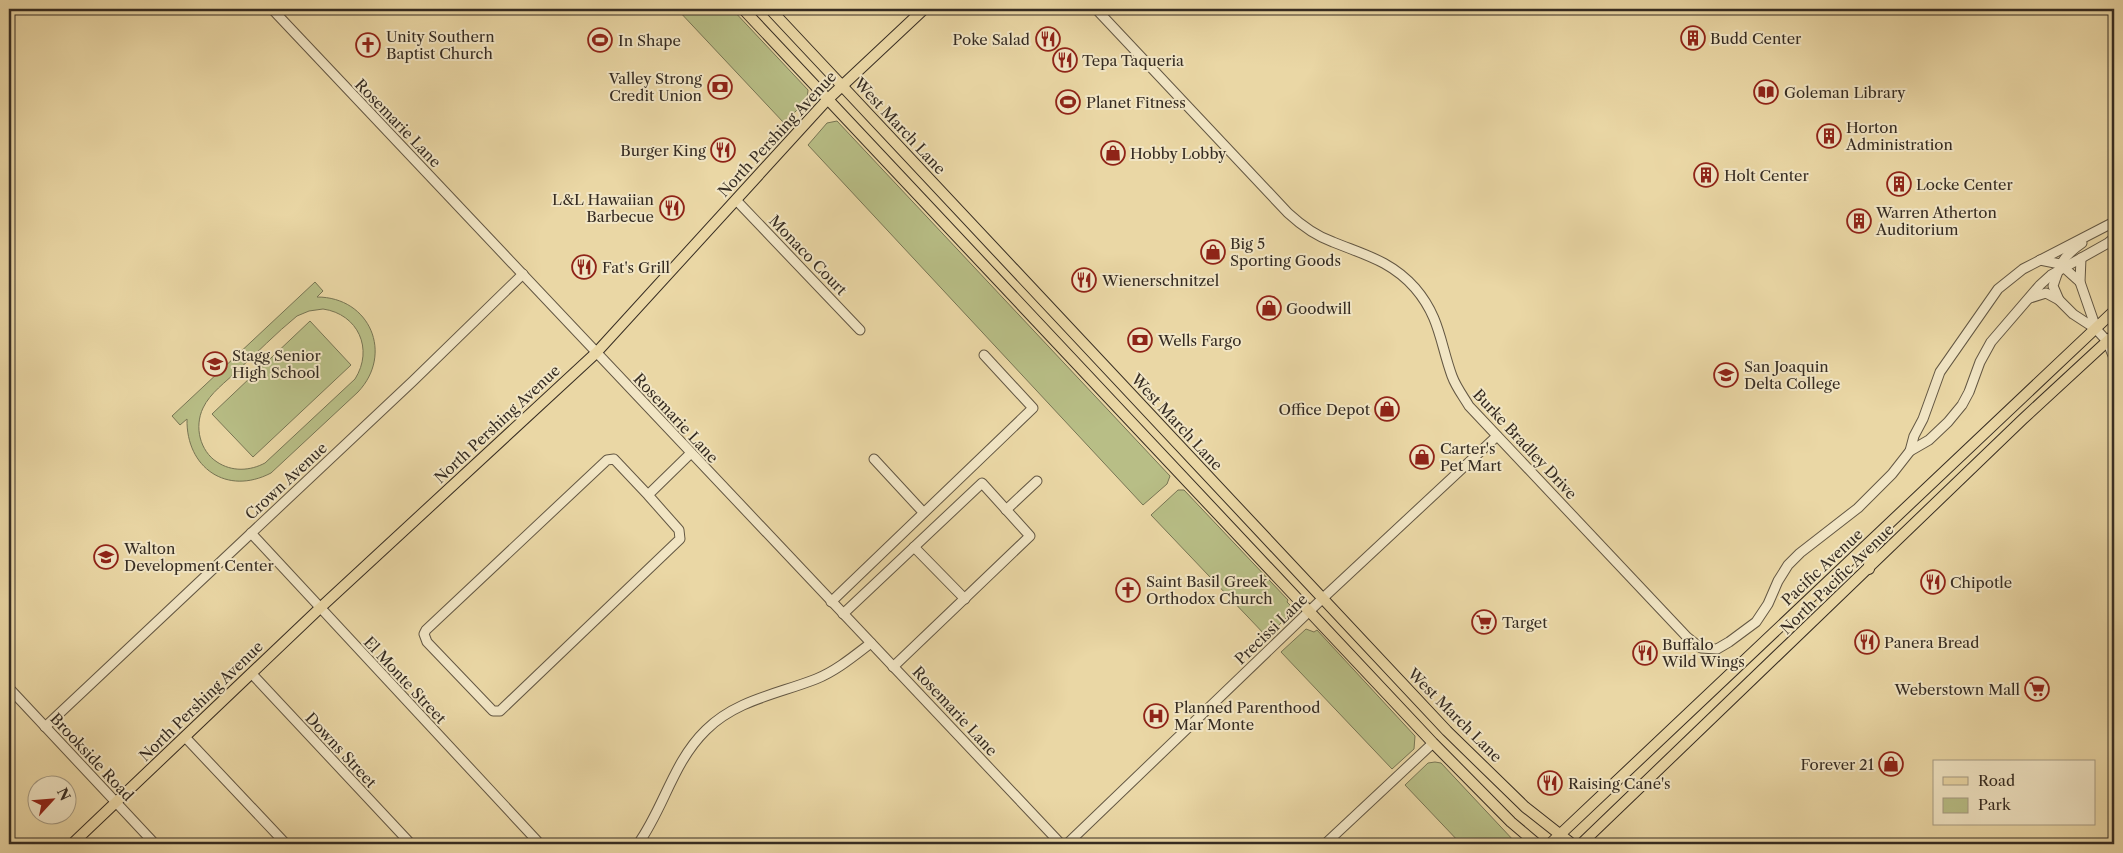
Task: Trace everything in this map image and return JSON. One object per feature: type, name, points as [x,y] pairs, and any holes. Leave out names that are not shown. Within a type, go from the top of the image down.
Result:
[{"type":"main road","points":[[743,9],[1433,743],[1511,822],[1537,844]]},
{"type":"main road","name":"West March Lane","points":[[770,9],[1448,731],[1525,807],[1572,844]]},
{"type":"main road","name":"North Pershing Avenue","points":[[72,844],[320,608],[596,353],[827,100],[924,9]]},
{"type":"main road","name":"Pacific Avenue","points":[[1550,844],[2114,311]]},
{"type":"main road","name":"North Pacific Avenue","points":[[1581,844],[2024,419],[2112,340]]},
{"type":"main road","points":[[1869,569],[1869,556],[1872,549],[1914,508],[1916,498]]},
{"type":"street","name":"Rosemarie Lane","points":[[272,9],[1061,844]]},
{"type":"street","name":"Burke Bradley Drive","points":[[1096,9],[1288,213],[1314,233],[1379,260],[1405,278],[1416,289],[1441,332],[1450,370],[1460,393],[1469,406],[1687,637],[1701,648],[1722,647],[1756,622],[1768,604],[1778,581],[1788,565],[1811,543],[1858,508],[1892,474],[1910,451],[1929,440],[1948,422],[1962,404],[1991,342],[2040,284],[2061,267],[2081,258],[2114,238]]},
{"type":"street","name":"Monaco Court","points":[[736,200],[860,330]]},
{"type":"street","name":"Burke Bradley Drive","points":[[1910,451],[1914,436],[1940,372],[1998,289],[2015,274],[2114,222]]},
{"type":"street","points":[[2059,300],[2053,286],[2066,255],[2089,238],[2095,231]]},
{"type":"street","points":[[2081,258],[2080,282],[2096,329]]},
{"type":"street","points":[[2040,260],[2061,267],[2080,282]]},
{"type":"street","name":"Crown Avenue","points":[[45,727],[413,381],[523,274]]},
{"type":"street","points":[[2029,298],[2046,293],[2059,300],[2073,314],[2112,340],[2114,358]]},
{"type":"street","points":[[831,602],[1033,408],[984,355]]},
{"type":"street","name":"Precissi Lane","points":[[1067,844],[1308,611],[1498,436]]},
{"type":"street","points":[[648,495],[691,453]]},
{"type":"street","points":[[614,459],[648,495],[679,530],[680,539],[500,711],[493,711],[427,642],[424,634],[426,630],[607,460],[614,459]]},
{"type":"street","points":[[874,459],[923,512]]},
{"type":"street","points":[[1006,510],[1037,481]]},
{"type":"street","points":[[843,614],[982,483],[1030,536],[894,667]]},
{"type":"street","name":"El Monte Street","points":[[251,533],[540,844]]},
{"type":"street","points":[[914,546],[965,599]]},
{"type":"street","points":[[638,844],[658,813],[675,771],[685,754],[708,728],[734,709],[753,700],[818,678],[871,644]]},
{"type":"street","name":"Downs Street","points":[[252,674],[411,844]]},
{"type":"street","name":"Brookside Road","points":[[9,688],[155,844]]},
{"type":"street","points":[[185,737],[286,844]]},
{"type":"street","points":[[1325,844],[1433,743]]},
{"type":"green space","points":[[677,9],[732,9],[808,90],[807,100],[784,123]]},
{"type":"green space","points":[[837,121],[1170,476],[1167,484],[1143,505],[808,145],[827,123]]},
{"type":"green space","points":[[315,282],[323,291],[317,297],[335,300],[351,306],[363,317],[371,330],[375,345],[374,361],[369,377],[358,392],[271,473],[255,479],[239,481],[225,479],[212,473],[202,464],[194,451],[189,436],[187,419],[180,425],[172,416]],"holes":[[[323,309],[335,312],[354,325],[362,345],[361,368],[355,379],[265,463],[253,468],[235,469],[217,462],[206,452],[199,431],[200,415],[210,397],[297,316],[309,311]]]},
{"type":"green space","points":[[310,321],[351,365],[253,457],[212,414]]},
{"type":"green space","points":[[1178,490],[1184,490],[1288,600],[1290,614],[1267,637],[1151,515]]},
{"type":"green space","points":[[1306,629],[1314,632],[1317,630],[1415,736],[1414,749],[1392,769],[1281,652]]},
{"type":"green space","points":[[1428,763],[1441,763],[1515,844],[1461,844],[1405,785]]},
{"type":"place","name":"Budd Center","points":[[1693,38]]},
{"type":"place","name":"Poke Salad","points":[[1048,39]]},
{"type":"place","name":"In Shape","points":[[600,40]]},
{"type":"place","name":"Unity Southern Baptist Church","points":[[368,45]]},
{"type":"place","name":"Tepa Taqueria","points":[[1065,60]]},
{"type":"place","name":"Valley Strong Credit Union","points":[[720,87]]},
{"type":"place","name":"Goleman Library","points":[[1766,92]]},
{"type":"place","name":"Planet Fitness","points":[[1068,102]]},
{"type":"place","name":"Horton Administration","points":[[1829,136]]},
{"type":"place","name":"Burger King","points":[[723,150]]},
{"type":"place","name":"Hobby Lobby","points":[[1113,153]]},
{"type":"place","name":"Holt Center","points":[[1706,175]]},
{"type":"place","name":"Locke Center","points":[[1899,184]]},
{"type":"place","name":"L&L Hawaiian Barbecue","points":[[672,208]]},
{"type":"place","name":"Warren Atherton Auditorium","points":[[1859,221]]},
{"type":"place","name":"Big 5 Sporting Goods","points":[[1213,252]]},
{"type":"place","name":"Fat's Grill","points":[[584,267]]},
{"type":"place","name":"Wienerschnitzel","points":[[1084,280]]},
{"type":"place","name":"Goodwill","points":[[1269,308]]},
{"type":"place","name":"Wells Fargo","points":[[1140,340]]},
{"type":"place","name":"Stagg Senior High School","points":[[215,364]]},
{"type":"place","name":"San Joaquin Delta College","points":[[1726,375]]},
{"type":"place","name":"Office Depot","points":[[1387,409]]},
{"type":"place","name":"Carter's Pet Mart","points":[[1422,457]]},
{"type":"place","name":"Walton Development Center","points":[[106,557]]},
{"type":"place","name":"Chipotle","points":[[1933,582]]},
{"type":"place","name":"Saint Basil Greek Orthodox Church","points":[[1128,590]]},
{"type":"place","name":"Target","points":[[1484,622]]},
{"type":"place","name":"Panera Bread","points":[[1867,642]]},
{"type":"place","name":"Buffalo Wild Wings","points":[[1645,653]]},
{"type":"place","name":"Weberstown Mall","points":[[2037,689]]},
{"type":"place","name":"Planned Parenthood Mar Monte","points":[[1156,716]]},
{"type":"place","name":"Forever 21","points":[[1891,764]]},
{"type":"place","name":"Raising Cane's","points":[[1550,783]]}]
